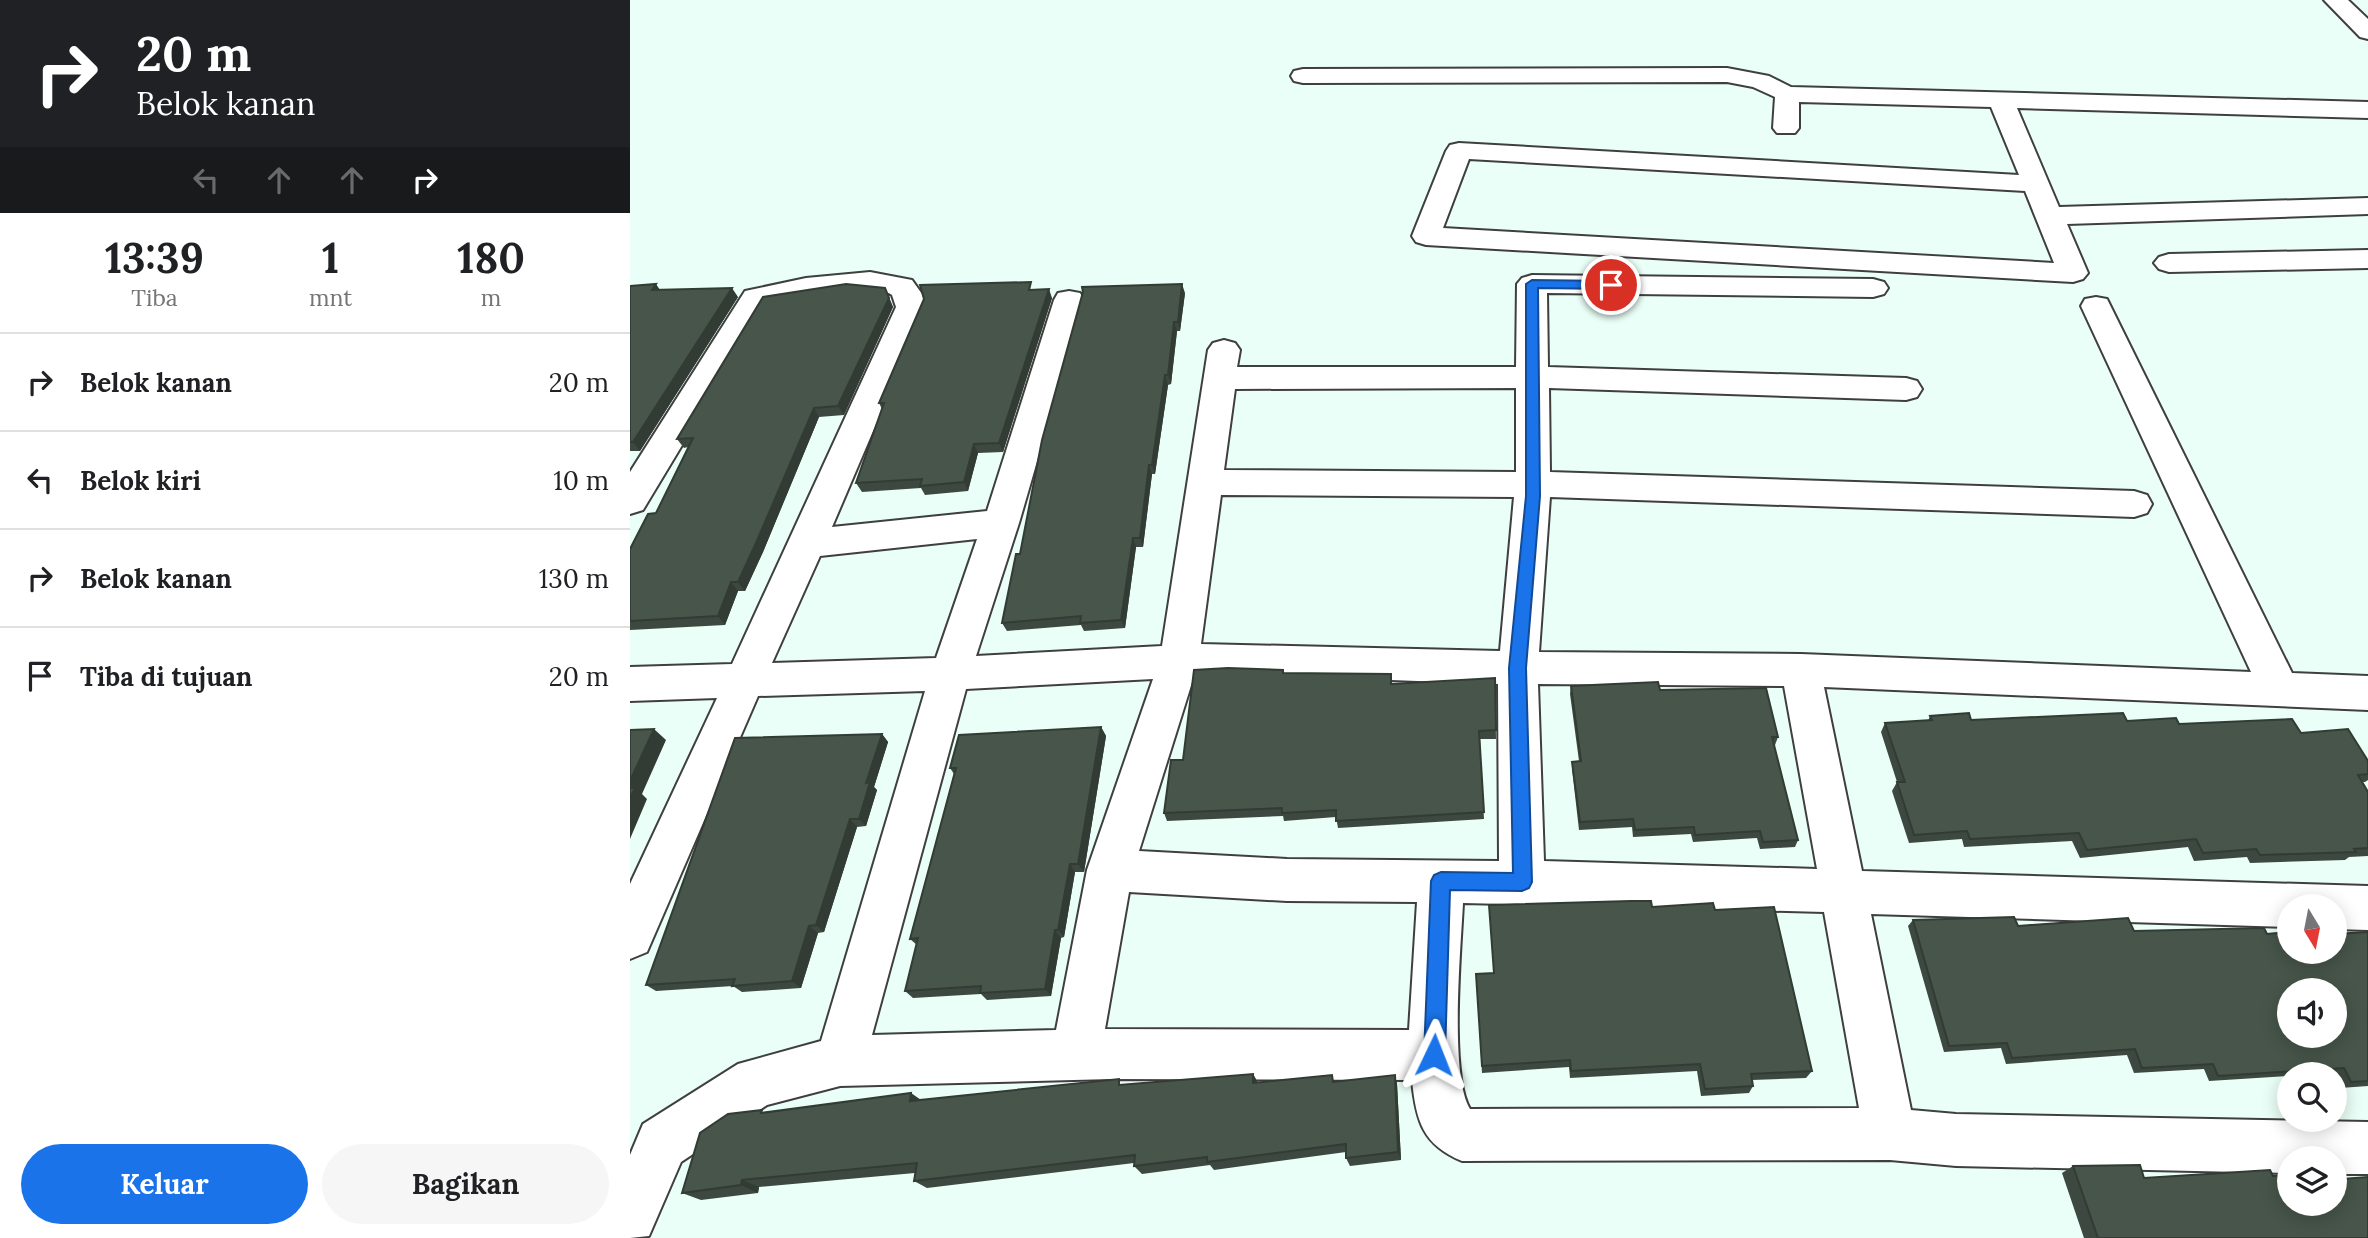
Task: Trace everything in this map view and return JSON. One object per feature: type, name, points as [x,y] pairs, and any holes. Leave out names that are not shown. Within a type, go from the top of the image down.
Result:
[{"type":"street","points":[[2335,0],[2368,32]]},
{"type":"street","points":[[1303,76],[1727,75],[1760,81],[1787,94],[2368,110]]},
{"type":"street","points":[[1786,128],[1787,94]]},
{"type":"street","points":[[2001,100],[2036,184],[2049,216],[2073,273],[1426,236],[1460,151],[2036,184]]},
{"type":"street","points":[[2049,216],[2368,206]]},
{"type":"street","points":[[2169,264],[2368,259]]},
{"type":"street","points":[[630,501],[752,301],[765,295],[861,280],[897,284],[909,297],[911,307],[809,543],[742,682],[630,936]]},
{"type":"street","points":[[1522,882],[1518,668],[1533,486],[1532,284],[1873,288]]},
{"type":"street","points":[[840,1061],[950,674],[1001,523],[1069,300]]},
{"type":"street","points":[[2095,306],[2280,690]]},
{"type":"street","points":[[1076,1054],[1110,870],[1179,662],[1222,364],[1906,389]]},
{"type":"street","points":[[1205,482],[1533,486],[2134,504]]},
{"type":"street","points":[[809,543],[1001,523]]},
{"type":"street","points":[[630,684],[950,674],[1231,658],[1518,668],[1801,670],[2368,694]]},
{"type":"street","points":[[1801,670],[1891,1134]]},
{"type":"street","points":[[1110,870],[1287,880],[1522,882],[2277,904]]},
{"type":"street","points":[[1441,881],[1434,1055],[1444,1118],[1451,1128],[1462,1135],[1891,1134],[1956,1140],[2368,1148]]},
{"type":"street","points":[[2347,907],[2368,908]]},
{"type":"street","points":[[630,1217],[646,1146],[756,1082],[840,1061],[1076,1054],[1434,1055]]},
{"type":"building","points":[[1031,282],[1029,290],[1049,289],[999,443],[974,444],[964,482],[920,486],[922,479],[856,483],[884,403],[879,403],[924,299],[920,285]]},
{"type":"building","points":[[656,284],[652,290],[732,288],[633,442],[630,442],[630,286]]},
{"type":"building","points":[[846,284],[885,288],[889,298],[838,406],[814,408],[738,582],[731,582],[718,616],[630,621],[630,549],[648,514],[656,513],[693,438],[677,439],[763,297]]},
{"type":"building","points":[[1182,284],[1178,322],[1174,322],[1168,375],[1165,375],[1152,465],[1149,465],[1140,538],[1133,538],[1121,620],[1080,623],[1081,616],[1002,623],[1016,554],[1020,554],[1042,440],[1083,292],[1082,287]]},
{"type":"building","points":[[1194,670],[1283,670],[1283,673],[1391,674],[1391,684],[1495,678],[1496,730],[1479,731],[1484,812],[1336,821],[1336,810],[1282,813],[1282,808],[1164,813],[1171,760],[1183,760]]},
{"type":"building","points":[[1658,682],[1660,690],[1766,688],[1778,737],[1772,737],[1798,840],[1763,842],[1760,831],[1695,835],[1694,827],[1635,830],[1633,819],[1580,822],[1572,762],[1581,761],[1571,686]]},
{"type":"building","points":[[1969,713],[1971,720],[2123,713],[2127,721],[2176,718],[2179,724],[2292,719],[2301,733],[2348,729],[2368,761],[2368,774],[2358,775],[2368,792],[2368,848],[2354,849],[2356,852],[2260,855],[2256,849],[2203,853],[2196,839],[2087,850],[2079,833],[1970,839],[1967,831],[1914,835],[1897,782],[1905,782],[1885,723],[1932,720],[1930,716]]},
{"type":"building","points":[[1101,727],[1078,864],[1070,864],[1045,989],[980,993],[981,986],[905,991],[918,938],[910,939],[956,768],[950,768],[959,735]]},
{"type":"building","points":[[654,729],[630,781],[630,730]]},
{"type":"building","points":[[882,734],[866,783],[870,782],[859,819],[850,819],[816,925],[809,926],[792,981],[732,986],[735,979],[646,985],[735,738]]},
{"type":"building","points":[[1651,901],[1652,907],[1713,903],[1715,910],[1774,907],[1812,1071],[1751,1074],[1753,1086],[1705,1089],[1700,1064],[1571,1071],[1570,1060],[1482,1066],[1476,974],[1494,973],[1489,905]]},
{"type":"building","points":[[2014,917],[2018,926],[2128,918],[2134,931],[2264,928],[2267,934],[2277,933],[2277,964],[2347,964],[2347,933],[2368,932],[2368,1081],[2351,1082],[2347,1074],[2347,1062],[2277,1062],[2277,1072],[2218,1076],[2213,1064],[2142,1068],[2135,1049],[2012,1058],[2007,1043],[1949,1046],[1913,920]]},
{"type":"building","points":[[1253,1074],[1253,1083],[1332,1075],[1333,1082],[1395,1075],[1398,1152],[1346,1158],[1346,1144],[1207,1162],[1207,1157],[1134,1166],[1135,1155],[914,1181],[917,1163],[742,1180],[741,1185],[682,1193],[700,1133],[728,1114],[762,1110],[761,1113],[911,1093],[910,1101],[1119,1079],[1119,1085]]},
{"type":"building","points":[[2140,1165],[2144,1178],[2270,1170],[2273,1176],[2277,1176],[2277,1216],[2347,1216],[2347,1179],[2368,1177],[2368,1238],[2098,1238],[2073,1166]]},
{"type":"route","points":[[1434,1055],[1441,881],[1522,882],[1518,668],[1533,496],[1532,284],[1611,285]]}]
